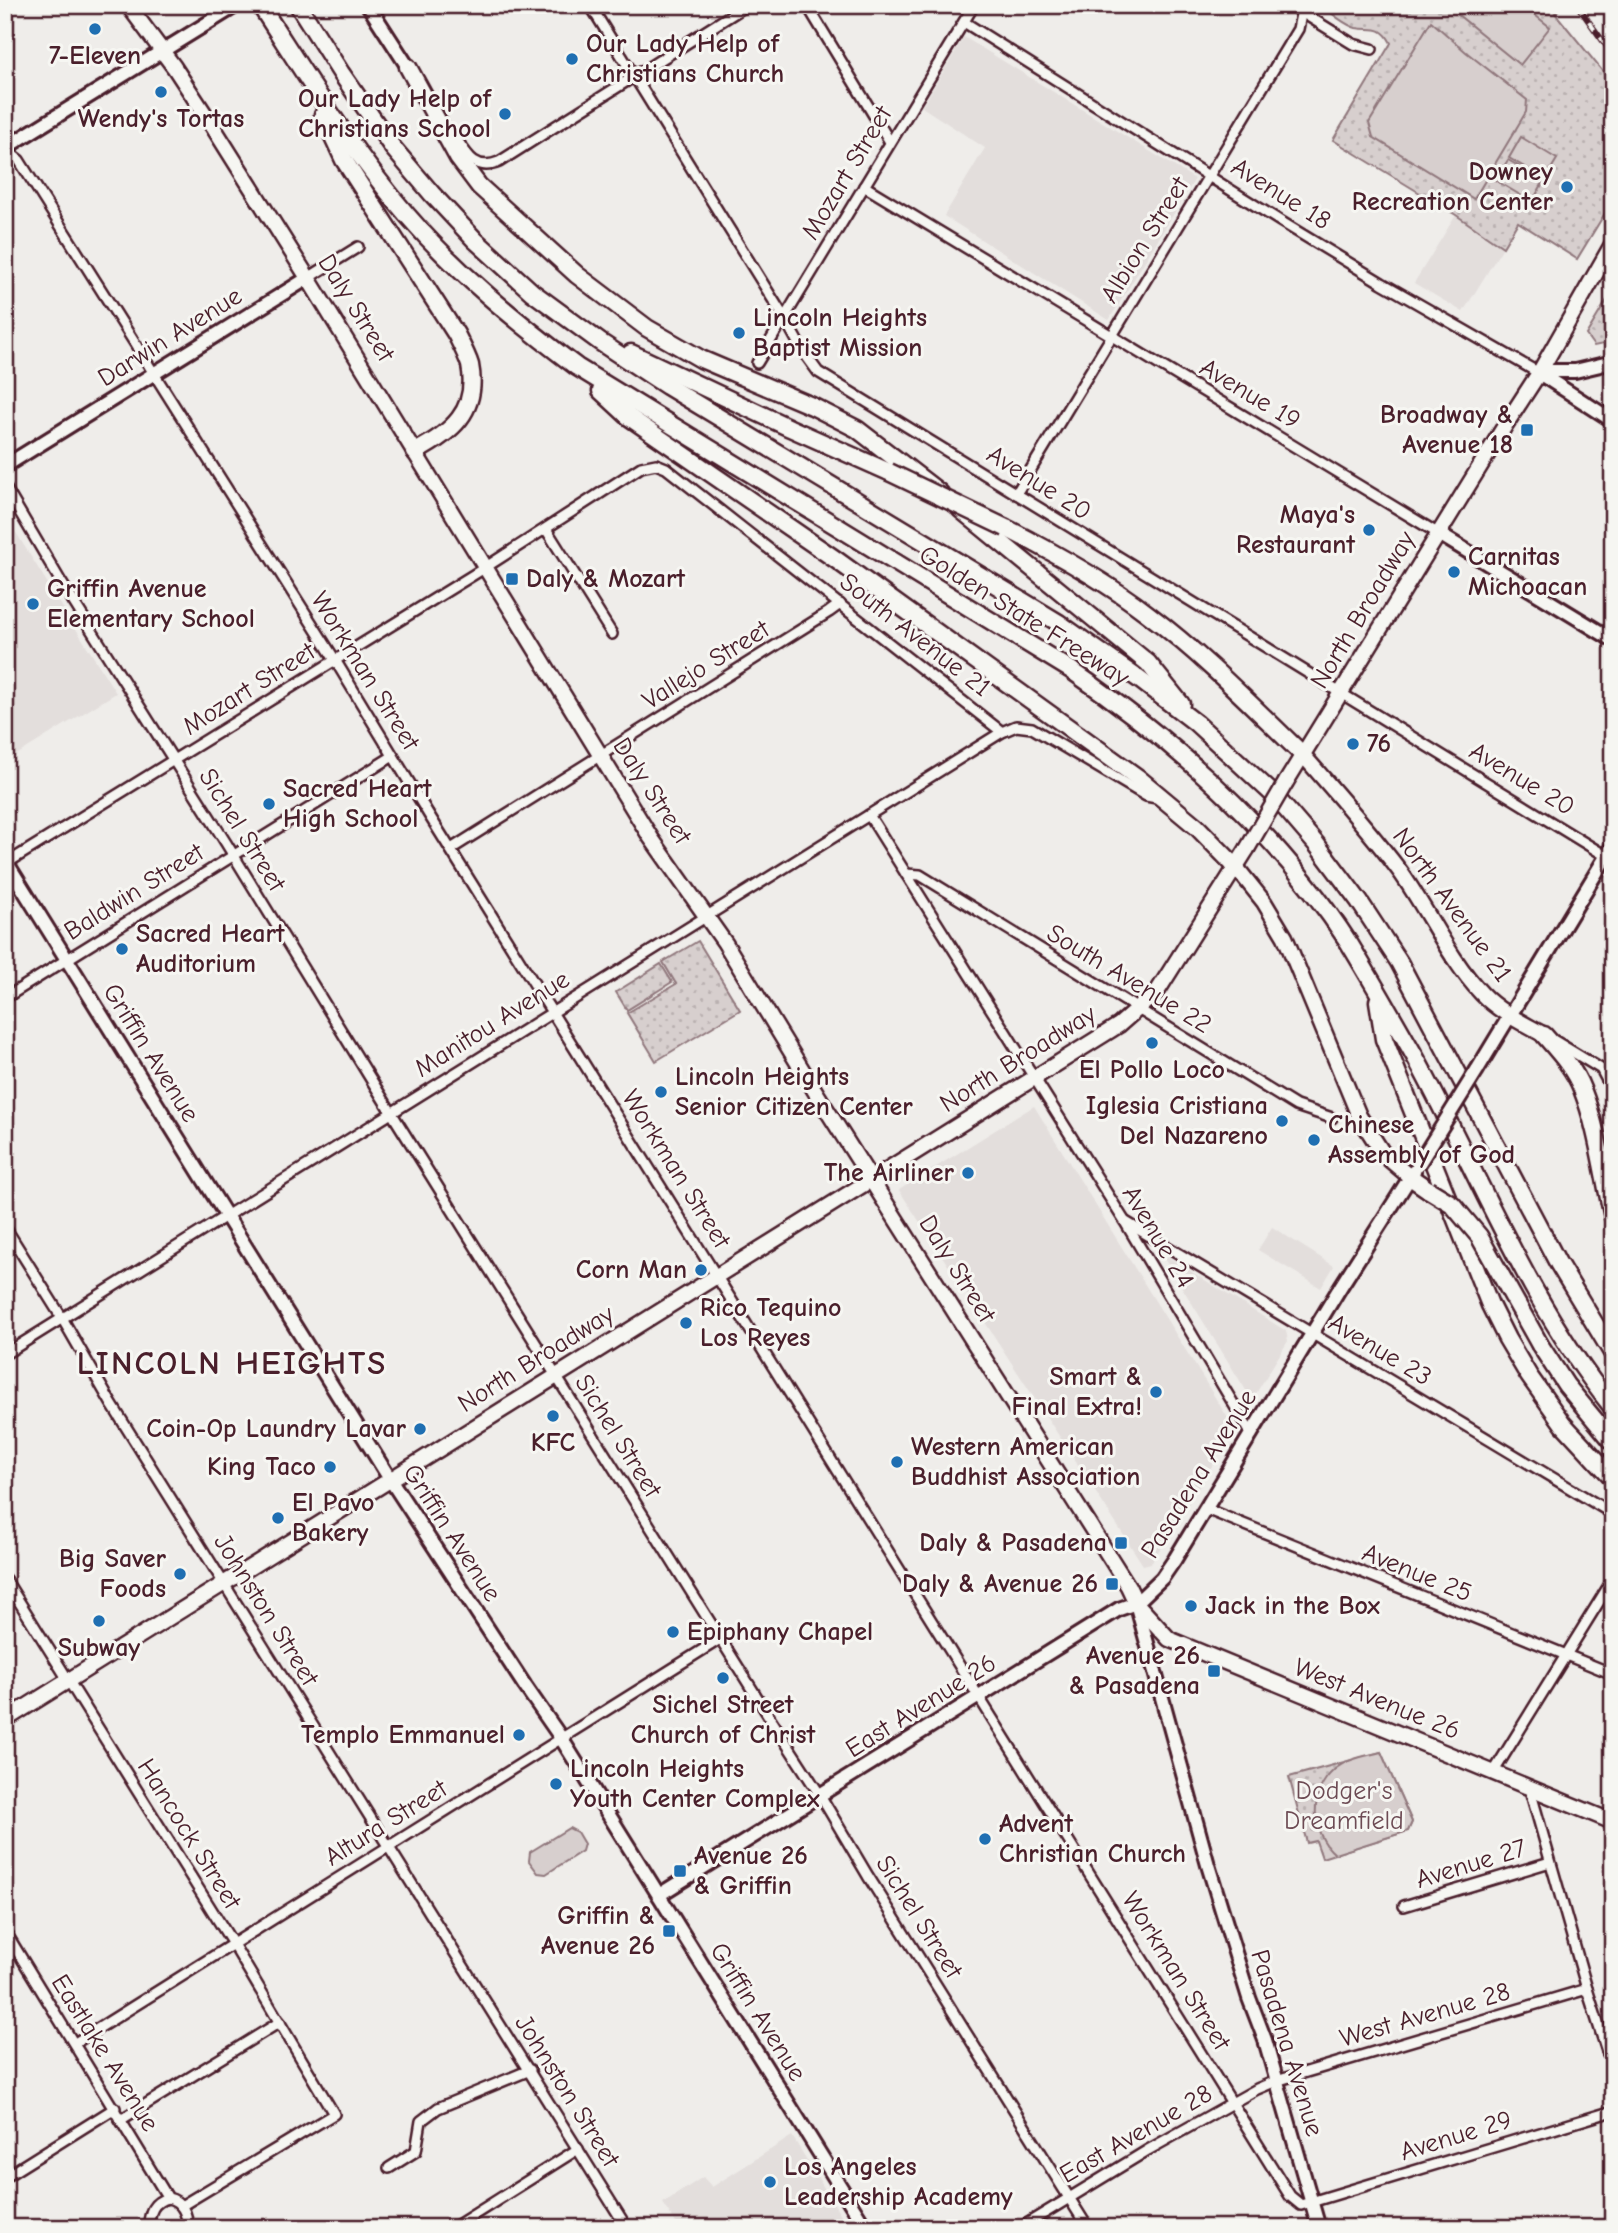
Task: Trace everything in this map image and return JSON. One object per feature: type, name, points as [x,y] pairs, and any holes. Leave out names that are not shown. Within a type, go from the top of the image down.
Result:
[{"type":"highway","name":"Golden State Freeway","points":[[298,5],[393,148],[475,240],[532,292],[600,342],[667,386],[1059,623],[1196,723],[1274,795],[1309,835],[1359,901],[1393,952],[1558,1263],[1613,1354]]},
{"type":"highway","name":"Golden State Freeway","points":[[263,10],[366,164],[407,215],[510,317],[577,367],[1071,670],[1117,702],[1226,794],[1280,853],[1348,942],[1413,1055],[1521,1268],[1565,1342],[1613,1408]]},
{"type":"highway","points":[[408,67],[451,147],[479,186],[577,275],[647,328],[701,359],[812,406],[857,429],[897,458],[1148,663],[1196,723]]},
{"type":"highway","points":[[307,78],[344,160],[456,334],[469,363],[471,384],[468,404],[455,426],[441,438],[415,452]]},
{"type":"highway","points":[[600,342],[636,355],[889,472],[1059,555],[1147,612],[1184,642],[1303,755]]},
{"type":"highway","points":[[577,367],[629,417],[825,552],[1137,777],[1197,827],[1236,867]]},
{"type":"highway","points":[[1375,989],[1384,1039],[1490,1305],[1529,1376],[1556,1415],[1613,1478]]},
{"type":"highway","points":[[1544,1035],[1566,1061],[1581,1087],[1613,1217]]},
{"type":"highway","points":[[1414,1171],[1429,1190],[1452,1204],[1479,1236],[1540,1345],[1566,1385],[1613,1441]]},
{"type":"main road","name":"Daly Street","points":[[128,5],[197,101],[486,567],[650,838],[706,915],[1019,1411],[1136,1603]]},
{"type":"main road","points":[[5,148],[237,5]]},
{"type":"main road","points":[[368,5],[408,67]]},
{"type":"main road","name":"North Broadway","points":[[5,1720],[1119,1025],[1140,1009],[1157,992],[1236,867],[1539,373],[1613,243]]},
{"type":"main road","name":"Darwin Avenue","points":[[5,466],[308,278]]},
{"type":"main road","points":[[1539,373],[1582,370],[1613,362]]},
{"type":"main road","name":"Avenue 18","points":[[1539,373],[1613,421]]},
{"type":"main road","name":"Avenue 19","points":[[1439,534],[1613,640]]},
{"type":"main road","name":"North Avenue 21","points":[[1303,755],[1400,872],[1463,971],[1483,995],[1510,1016],[1544,1035]]},
{"type":"main road","name":"Pasadena Avenue","points":[[1319,2228],[1208,1865],[1136,1603],[1162,1578],[1206,1509],[1611,853]]},
{"type":"main road","name":"Griffin Avenue","points":[[6,862],[390,1479],[561,1738],[866,2228]]},
{"type":"main road","points":[[1236,867],[1264,902],[1285,937],[1359,1116],[1373,1140],[1384,1154],[1414,1171]]},
{"type":"main road","name":"East Avenue 26","points":[[659,1895],[1120,1609],[1136,1603]]},
{"type":"main road","name":"West Avenue 26","points":[[1136,1603],[1169,1639],[1613,1822]]},
{"type":"street","name":"Avenue 20","points":[[590,5],[818,372],[1341,693],[1611,853]]},
{"type":"street","points":[[408,67],[466,153],[477,164],[485,166],[499,162],[747,5]]},
{"type":"street","points":[[807,5],[890,142]]},
{"type":"street","name":"Mozart Street","points":[[757,363],[974,5]]},
{"type":"street","points":[[1290,5],[1302,9],[1353,44],[1372,49]]},
{"type":"street","name":"Albion Street","points":[[1016,494],[1298,29],[1302,9]]},
{"type":"street","name":"Avenue 18","points":[[964,22],[1382,283],[1539,373]]},
{"type":"street","name":"Workman Street","points":[[5,148],[19,160],[335,660],[1290,2196],[1301,2205],[1312,2202]]},
{"type":"street","name":"Avenue 19","points":[[864,186],[1439,534]]},
{"type":"street","name":"Darwin Avenue","points":[[308,278],[358,247]]},
{"type":"street","name":"Mozart Street","points":[[6,862],[486,567],[643,466],[656,464]]},
{"type":"street","name":"South Avenue 21","points":[[656,464],[666,468],[1002,732],[1016,726],[1032,728],[1146,796],[1162,799]]},
{"type":"street","name":"Sichel Street","points":[[5,487],[61,582],[234,855],[555,1376],[820,1795],[875,1888],[1088,2228]]},
{"type":"street","points":[[546,529],[612,634]]},
{"type":"street","name":"Vallejo Street","points":[[451,849],[840,604]]},
{"type":"street","name":"Manitou Avenue","points":[[5,1354],[1002,732]]},
{"type":"street","name":"Baldwin Street","points":[[5,998],[393,756]]},
{"type":"street","name":"Avenue 24","points":[[869,815],[1125,1222],[1252,1434]]},
{"type":"street","name":"South Avenue 22","points":[[906,874],[920,876],[1296,1106],[1332,1118]]},
{"type":"street","name":"North Avenue 21","points":[[1544,1035],[1601,1069],[1611,1086]]},
{"type":"street","name":"Avenue 23","points":[[1125,1222],[1613,1514]]},
{"type":"street","name":"Johnston Street","points":[[5,1227],[111,1403],[627,2228]]},
{"type":"street","name":"Avenue 25","points":[[1206,1509],[1613,1674]]},
{"type":"street","name":"Hancock Street","points":[[5,1579],[233,1944],[334,2114],[181,2206]]},
{"type":"street","points":[[1493,1773],[1613,1579]]},
{"type":"street","name":"Altura Street","points":[[75,2043],[720,1639]]},
{"type":"street","points":[[1530,1790],[1613,2070]]},
{"type":"street","name":"Avenue 27","points":[[1404,1906],[1550,1862]]},
{"type":"street","name":"Eastlake Avenue","points":[[5,1931],[168,2197],[175,2199],[181,2206]]},
{"type":"street","name":"West Avenue 28","points":[[1276,2081],[1587,1989]]},
{"type":"street","points":[[122,2119],[280,2022]]},
{"type":"street","points":[[389,2168],[416,2151],[421,2121],[463,2097],[530,2070]]},
{"type":"street","name":"East Avenue 28","points":[[1020,2228],[1069,2197],[1276,2081]]},
{"type":"street","points":[[5,2177],[115,2108]]},
{"type":"street","name":"Avenue 29","points":[[1312,2202],[1613,2111]]},
{"type":"street","points":[[453,2228],[578,2149]]},
{"type":"street","points":[[148,2228],[153,2206],[168,2197]]},
{"type":"street","points":[[181,2206],[186,2214],[187,2228]]},
{"type":"shaded area","points":[[964,37],[1195,179],[1109,320],[944,216],[985,148],[922,107]]},
{"type":"shaded area","points":[[1456,215],[1503,247],[1463,312],[1414,283]]},
{"type":"shaded area","name":"Griffin Avenue Elementary School","points":[[5,515],[116,693],[5,762]]},
{"type":"shaded area","points":[[1034,1106],[1231,1423],[1232,1434],[1151,1563],[1143,1565],[899,1190]]},
{"type":"shaded area","points":[[1272,1227],[1334,1266],[1321,1288],[1258,1250]]},
{"type":"shaded area","points":[[1160,1252],[1286,1331],[1288,1341],[1252,1400]]},
{"type":"shaded area","name":"Los Angeles Leadership Academy","points":[[792,2136],[849,2228],[679,2228],[663,2203],[703,2177],[712,2187]]},
{"type":"green space","name":"Downey Recreation Center","points":[[1322,5],[1564,5],[1555,13],[1613,84],[1613,200],[1577,259],[1518,222],[1503,247],[1333,140],[1391,43],[1384,33],[1356,28]]},
{"type":"green space","points":[[1464,5],[1522,5],[1550,27],[1520,65],[1457,14]]},
{"type":"green space","points":[[1431,21],[1527,100],[1526,112],[1474,199],[1373,137],[1369,123]]},
{"type":"green space","points":[[1521,137],[1557,159],[1545,179],[1509,158]]},
{"type":"green space","points":[[1508,160],[1544,181],[1532,202],[1495,180]]},
{"type":"green space","points":[[1613,290],[1613,342],[1594,346],[1586,335]]},
{"type":"green space","points":[[698,941],[740,1010],[656,1061],[627,1013],[676,984],[663,962]]},
{"type":"green space","points":[[661,964],[672,982],[627,1010],[616,992]]},
{"type":"green space","name":"Dodger's Dreamfield","points":[[1381,1752],[1412,1822],[1408,1831],[1322,1858],[1316,1841],[1307,1843],[1289,1777]]},
{"type":"green space","name":"Dodger's Dreamfield","points":[[1381,1752],[1412,1822],[1408,1831],[1335,1854],[1321,1835],[1317,1824],[1320,1789],[1339,1766],[1356,1758]]},
{"type":"green space","points":[[569,1828],[577,1832],[584,1844],[582,1851],[546,1874],[538,1873],[529,1861],[530,1852]]},
{"type":"railway","points":[[1577,5],[1613,55]]},
{"type":"place","name":"7-Eleven","points":[[95,29]]},
{"type":"place","name":"Our Lady Help of Christians Church","points":[[572,59]]},
{"type":"place","name":"Wendy's Tortas","points":[[161,92]]},
{"type":"place","name":"Our Lady Help of Christians School","points":[[505,114]]},
{"type":"place","name":"Downey Recreation Center","points":[[1567,187]]},
{"type":"place","name":"Lincoln Heights Baptist Mission","points":[[739,333]]},
{"type":"place","name":"Broadway & Avenue 18","points":[[1527,430]]},
{"type":"place","name":"Maya's Restaurant","points":[[1369,530]]},
{"type":"place","name":"Carnitas Michoacan","points":[[1454,572]]},
{"type":"place","name":"Daly & Mozart","points":[[512,579]]},
{"type":"place","name":"Griffin Avenue Elementary School","points":[[33,604]]},
{"type":"place","name":"76","points":[[1353,744]]},
{"type":"place","name":"Sacred Heart High School","points":[[269,804]]},
{"type":"place","name":"Sacred Heart Auditorium","points":[[122,949]]},
{"type":"place","name":"El Pollo Loco","points":[[1152,1043]]},
{"type":"place","name":"Lincoln Heights Senior Citizen Center","points":[[661,1092]]},
{"type":"place","name":"Iglesia Cristiana Del Nazareno","points":[[1282,1121]]},
{"type":"place","name":"Chinese Assembly of God","points":[[1314,1140]]},
{"type":"place","name":"The Airliner","points":[[968,1173]]},
{"type":"place","name":"Corn Man","points":[[701,1270]]},
{"type":"place","name":"Rico Tequino Los Reyes","points":[[686,1323]]},
{"type":"place","name":"Smart & Final Extra!","points":[[1156,1392]]},
{"type":"place","name":"KFC","points":[[553,1416]]},
{"type":"place","name":"Coin-Op Laundry Lavar","points":[[420,1429]]},
{"type":"place","name":"Western American Buddhist Association","points":[[897,1462]]},
{"type":"place","name":"King Taco","points":[[330,1467]]},
{"type":"place","name":"El Pavo Bakery","points":[[278,1518]]},
{"type":"place","name":"Daly & Pasadena","points":[[1121,1543]]},
{"type":"place","name":"Big Saver Foods","points":[[180,1574]]},
{"type":"place","name":"Daly & Avenue 26","points":[[1112,1584]]},
{"type":"place","name":"Jack in the Box","points":[[1191,1606]]},
{"type":"place","name":"Subway","points":[[99,1621]]},
{"type":"place","name":"Epiphany Chapel","points":[[673,1632]]},
{"type":"place","name":"Avenue 26 & Pasadena","points":[[1214,1671]]},
{"type":"place","name":"Sichel Street Church of Christ","points":[[723,1678]]},
{"type":"place","name":"Templo Emmanuel","points":[[519,1735]]},
{"type":"place","name":"Lincoln Heights Youth Center Complex","points":[[556,1784]]},
{"type":"place","name":"Advent Christian Church","points":[[985,1839]]},
{"type":"place","name":"Avenue 26 & Griffin","points":[[680,1871]]},
{"type":"place","name":"Griffin & Avenue 26","points":[[669,1931]]},
{"type":"place","name":"Los Angeles Leadership Academy","points":[[770,2182]]},
{"type":"district","name":"LINCOLN HEIGHTS","points":[[232,1363]]}]
